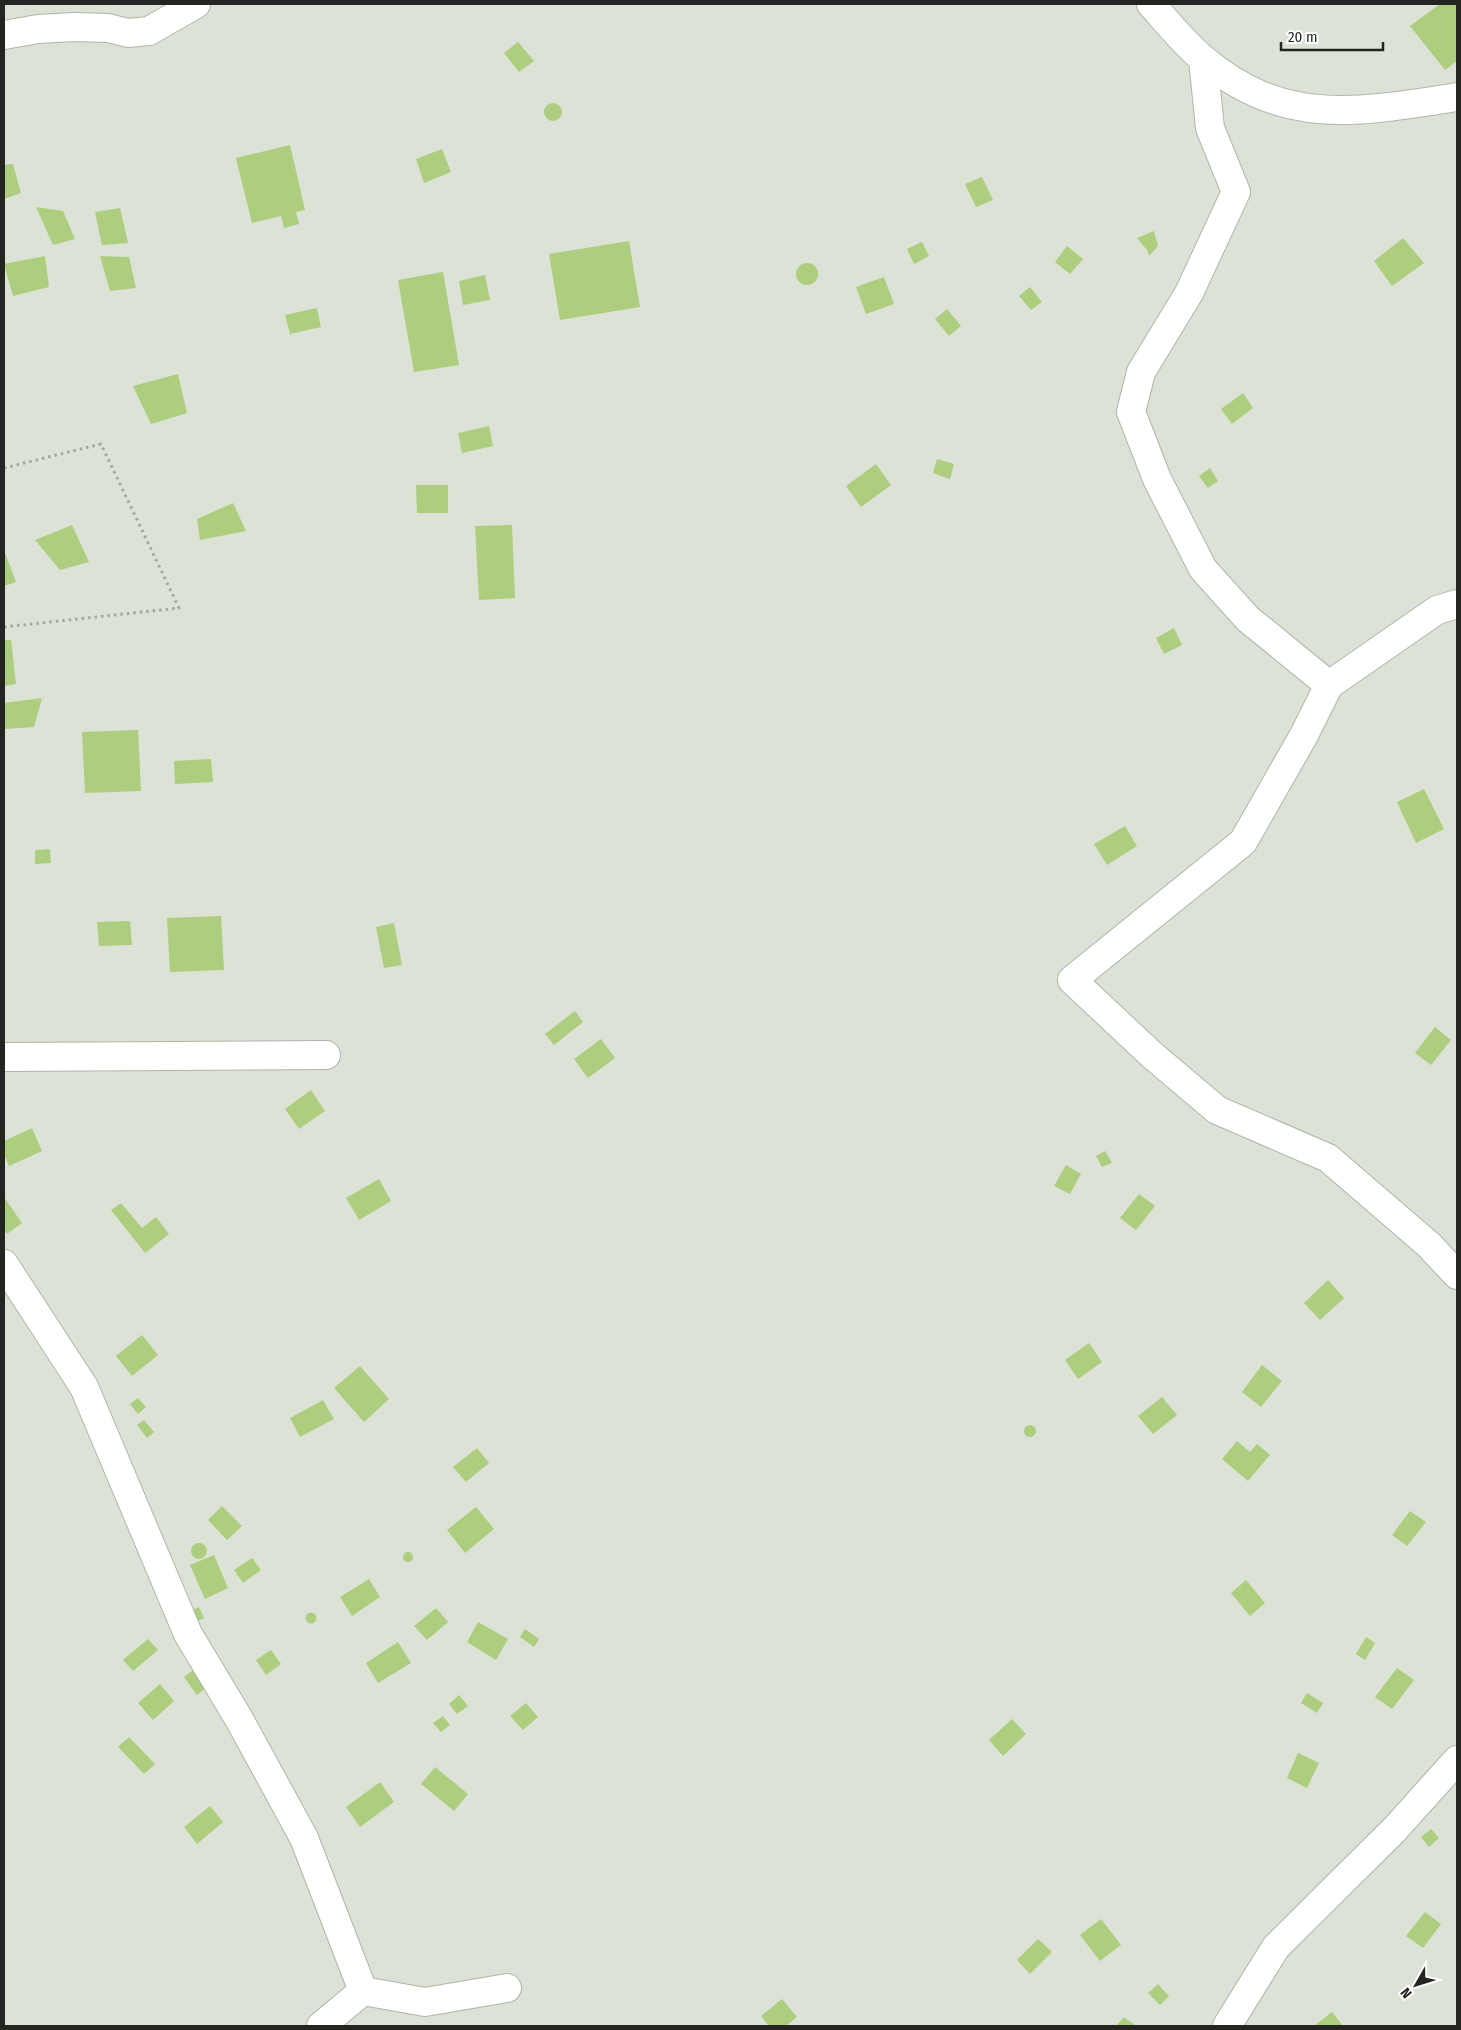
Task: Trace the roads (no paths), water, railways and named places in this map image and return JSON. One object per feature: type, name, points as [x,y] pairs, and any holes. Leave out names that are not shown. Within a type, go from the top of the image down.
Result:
[{"type":"street","points":[[4,35],[38,29],[74,27],[108,28],[128,33],[149,31],[196,4]]},
{"type":"street","points":[[1151,4],[1203,59],[1235,82],[1269,99],[1306,109],[1351,110],[1395,107],[1457,98]]},
{"type":"street","points":[[1203,59],[1210,128],[1236,192],[1189,293],[1142,372],[1132,412],[1157,479],[1203,569],[1248,618],[1329,685]]},
{"type":"street","points":[[1457,604],[1437,610],[1329,685],[1304,735],[1243,842],[1072,980],[1152,1055],[1217,1110],[1328,1158],[1429,1244],[1457,1275]]},
{"type":"street","points":[[4,1057],[326,1055]]},
{"type":"street","points":[[4,1264],[84,1387],[188,1634],[239,1719],[304,1838],[363,1990]]},
{"type":"street","points":[[1227,2026],[1276,1947],[1395,1830],[1457,1760]]},
{"type":"street","points":[[363,1990],[425,2002],[507,1988]]},
{"type":"street","points":[[321,2026],[363,1990]]}]
